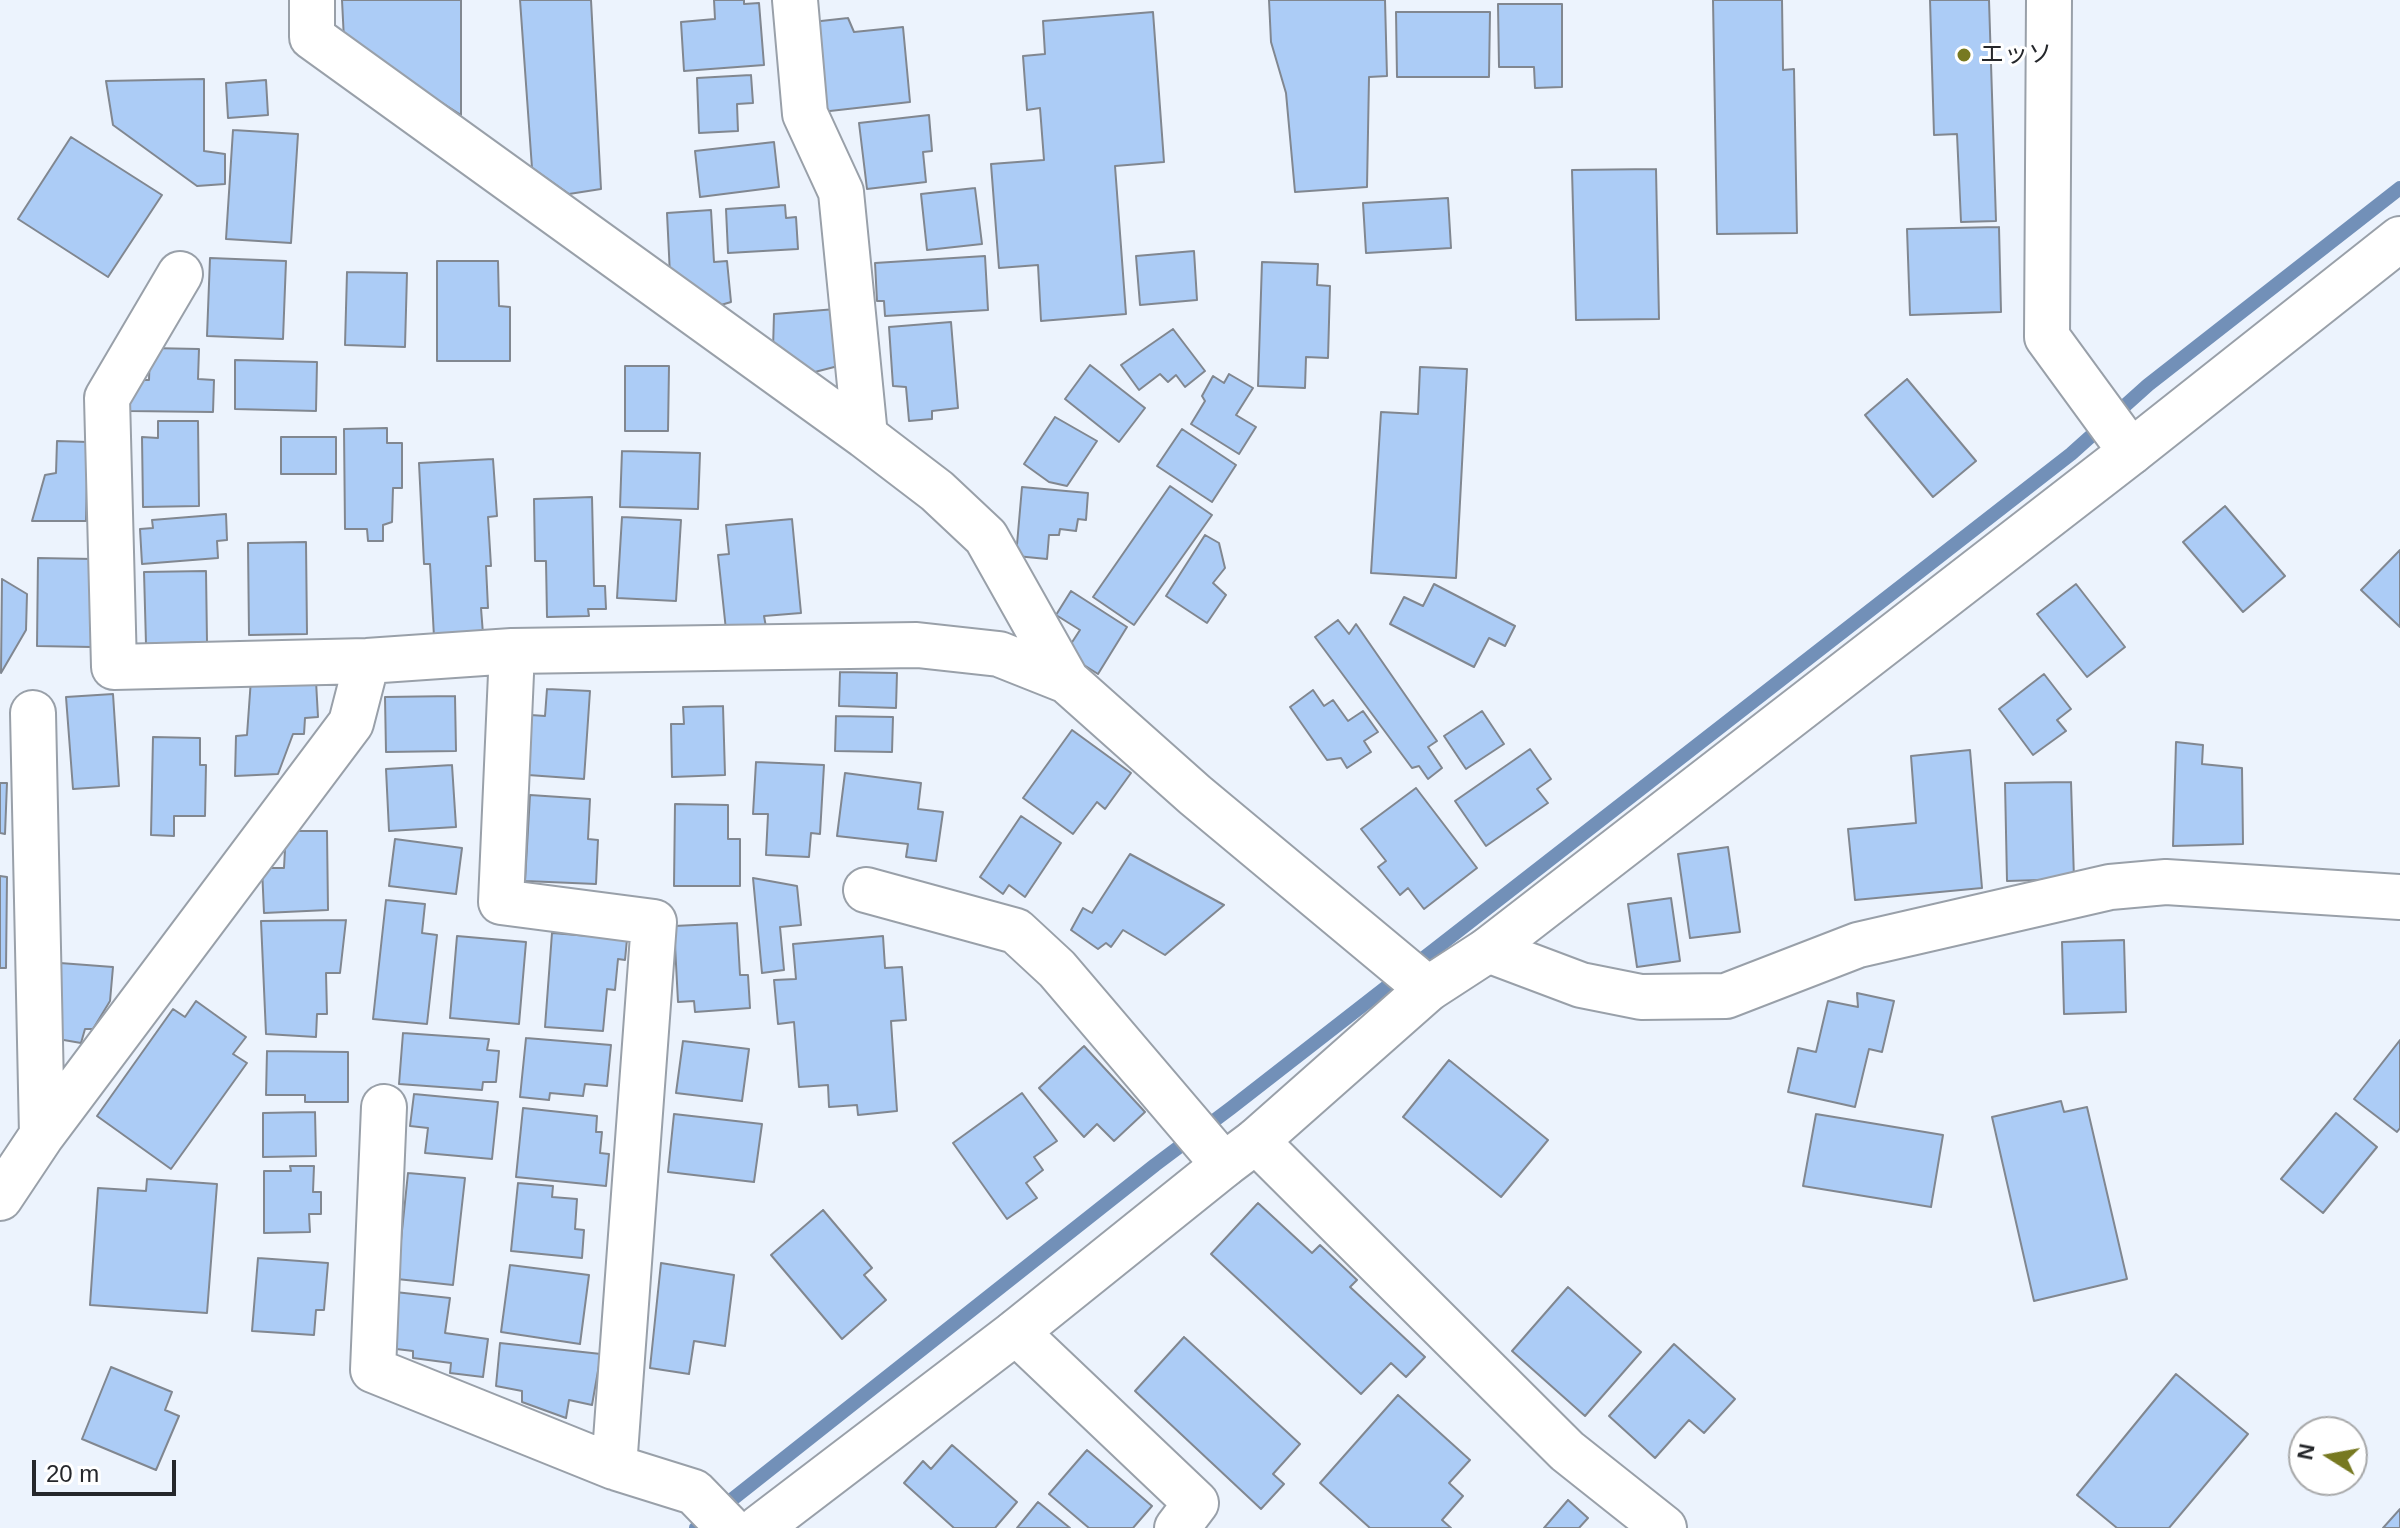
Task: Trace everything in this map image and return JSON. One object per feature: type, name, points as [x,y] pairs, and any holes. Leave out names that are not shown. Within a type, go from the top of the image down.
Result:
[{"type":"street","points":[[312,0],[312,37],[937,491],[986,537],[1067,681],[1195,795],[1426,988]]},
{"type":"street","points":[[795,0],[805,114],[841,192],[865,436]]},
{"type":"street","points":[[2049,0],[2047,337],[2126,446]]},
{"type":"street","points":[[759,1528],[1016,1332],[1426,988],[1488,950],[2126,446],[2400,239]]},
{"type":"street","points":[[180,274],[107,398],[114,667],[367,661],[512,651],[917,645],[999,654],[1067,681]]},
{"type":"street","points":[[512,651],[501,902],[654,922],[614,1467]]},
{"type":"street","points":[[0,1198],[42,1135],[351,723],[367,661]]},
{"type":"street","points":[[33,713],[42,1135]]},
{"type":"street","points":[[1488,950],[1581,985],[1641,997],[1726,996],[1858,945],[2110,887],[2166,882],[2400,897]]},
{"type":"street","points":[[866,890],[1016,931],[1057,969],[1182,1115],[1231,1152],[1567,1451],[1664,1528]]},
{"type":"street","points":[[384,1107],[373,1370],[614,1467],[694,1492],[729,1528]]},
{"type":"street","points":[[1016,1332],[1199,1520]]},
{"type":"building","points":[[342,0],[461,0],[461,115],[344,40]]},
{"type":"building","points":[[520,0],[591,0],[601,189],[569,194],[532,168]]},
{"type":"building","points":[[714,0],[759,3],[764,65],[684,71],[681,22],[715,19]]},
{"type":"building","points":[[1269,0],[1385,0],[1387,76],[1369,77],[1367,187],[1295,192],[1286,93],[1271,42]]},
{"type":"building","points":[[1713,0],[1782,0],[1783,70],[1794,69],[1797,233],[1717,234]]},
{"type":"building","points":[[1930,0],[1989,0],[1996,221],[1961,222],[1957,134],[1934,135]]},
{"type":"building","points":[[1498,4],[1562,4],[1562,87],[1535,88],[1534,67],[1499,67]]},
{"type":"building","points":[[1153,12],[1164,162],[1115,166],[1126,314],[1041,321],[1038,265],[999,268],[991,164],[1044,160],[1040,108],[1027,110],[1023,56],[1045,54],[1043,21]]},
{"type":"building","points":[[1396,12],[1490,12],[1489,77],[1397,77]]},
{"type":"building","points":[[848,18],[854,32],[903,27],[910,102],[821,112],[812,22]]},
{"type":"building","points":[[751,75],[753,103],[737,104],[738,131],[699,133],[697,78]]},
{"type":"building","points":[[204,79],[204,151],[225,154],[225,184],[197,186],[113,125],[106,81]]},
{"type":"building","points":[[266,80],[268,115],[228,118],[226,83]]},
{"type":"building","points":[[929,115],[932,151],[923,152],[926,182],[867,189],[859,123]]},
{"type":"building","points":[[233,130],[298,134],[291,243],[226,239]]},
{"type":"building","points":[[71,137],[162,195],[108,277],[18,219]]},
{"type":"building","points":[[774,142],[779,187],[700,197],[695,151]]},
{"type":"building","points":[[1656,169],[1659,319],[1576,320],[1572,170]]},
{"type":"building","points":[[975,188],[982,244],[927,250],[921,194]]},
{"type":"building","points":[[1448,198],[1451,248],[1366,253],[1363,203]]},
{"type":"building","points":[[785,205],[786,218],[796,217],[798,249],[728,253],[726,209]]},
{"type":"building","points":[[711,210],[714,262],[727,261],[731,302],[711,308],[670,275],[667,213]]},
{"type":"building","points":[[1999,227],[2001,312],[1910,315],[1907,229]]},
{"type":"building","points":[[1194,251],[1197,300],[1140,305],[1136,256]]},
{"type":"building","points":[[985,256],[988,310],[885,316],[884,301],[877,301],[875,263]]},
{"type":"building","points":[[210,258],[286,261],[283,339],[207,336]]},
{"type":"building","points":[[437,261],[498,261],[499,306],[510,307],[510,361],[437,361]]},
{"type":"building","points":[[1262,262],[1318,264],[1317,285],[1330,286],[1328,358],[1306,357],[1305,388],[1258,386]]},
{"type":"building","points":[[347,272],[407,273],[405,347],[345,345]]},
{"type":"building","points":[[836,309],[842,365],[811,373],[773,349],[774,314]]},
{"type":"building","points":[[951,322],[958,408],[932,411],[932,419],[909,421],[906,387],[893,386],[889,327]]},
{"type":"building","points":[[1173,329],[1205,371],[1185,387],[1176,375],[1168,382],[1160,374],[1139,390],[1121,365]]},
{"type":"building","points":[[150,348],[199,349],[198,379],[214,380],[213,412],[129,411],[130,380],[149,380]]},
{"type":"building","points":[[235,360],[317,362],[316,411],[235,409]]},
{"type":"building","points":[[1090,365],[1145,408],[1119,442],[1065,399]]},
{"type":"building","points":[[625,366],[669,366],[668,431],[625,431]]},
{"type":"building","points":[[1420,367],[1467,369],[1456,578],[1371,573],[1381,412],[1418,414]]},
{"type":"building","points":[[1229,374],[1253,388],[1236,415],[1256,427],[1239,454],[1191,424],[1205,401],[1202,396],[1213,376],[1224,383]]},
{"type":"building","points":[[1907,379],[1976,461],[1933,497],[1865,415]]},
{"type":"building","points":[[1055,417],[1097,441],[1067,486],[1049,482],[1024,464]]},
{"type":"building","points":[[158,421],[198,421],[199,506],[143,507],[142,437],[158,438]]},
{"type":"building","points":[[387,428],[387,443],[402,443],[402,488],[393,488],[392,522],[383,525],[383,541],[368,541],[367,529],[345,529],[344,429]]},
{"type":"building","points":[[1182,429],[1236,465],[1212,502],[1157,466]]},
{"type":"building","points":[[281,437],[336,437],[336,474],[281,474]]},
{"type":"building","points":[[57,441],[88,442],[86,521],[32,521],[45,475],[56,473]]},
{"type":"building","points":[[622,451],[700,453],[698,509],[620,507]]},
{"type":"building","points":[[493,459],[497,516],[488,517],[491,566],[486,566],[488,608],[481,608],[483,634],[434,637],[430,564],[424,564],[419,463]]},
{"type":"building","points":[[1170,486],[1212,515],[1134,625],[1093,597]]},
{"type":"building","points":[[1022,487],[1088,493],[1086,520],[1078,519],[1076,531],[1060,529],[1059,535],[1049,535],[1047,559],[1016,556]]},
{"type":"building","points":[[592,497],[594,586],[605,586],[606,609],[588,609],[589,616],[547,617],[546,561],[535,561],[534,499]]},
{"type":"building","points":[[2225,506],[2285,576],[2243,612],[2183,542]]},
{"type":"building","points":[[226,514],[227,540],[217,541],[218,558],[142,564],[140,529],[153,528],[152,520]]},
{"type":"building","points":[[622,517],[681,520],[676,601],[617,598]]},
{"type":"building","points":[[792,519],[801,613],[764,616],[766,627],[726,630],[718,555],[729,554],[726,525]]},
{"type":"building","points":[[1205,535],[1219,543],[1225,568],[1213,583],[1226,595],[1207,623],[1166,596]]},
{"type":"building","points":[[306,542],[307,634],[249,635],[248,543]]},
{"type":"building","points":[[2400,550],[2400,627],[2361,590]]},
{"type":"building","points":[[38,558],[94,559],[92,647],[37,646]]},
{"type":"building","points":[[206,571],[207,642],[146,644],[144,572]]},
{"type":"building","points":[[2,579],[27,594],[26,630],[1,673]]},
{"type":"building","points":[[1434,584],[1515,626],[1505,646],[1489,638],[1474,667],[1390,624],[1404,597],[1423,606]]},
{"type":"building","points":[[2076,584],[2125,647],[2087,677],[2037,614]]},
{"type":"building","points":[[1071,591],[1127,627],[1098,674],[1065,653],[1080,630],[1056,615]]},
{"type":"building","points":[[1338,620],[1349,634],[1356,624],[1437,741],[1428,747],[1442,768],[1428,779],[1419,766],[1412,768],[1315,637]]},
{"type":"building","points":[[840,672],[897,673],[896,708],[839,706]]},
{"type":"building","points":[[2044,674],[2071,709],[2057,720],[2066,731],[2033,755],[1999,709]]},
{"type":"building","points":[[251,679],[316,681],[318,717],[305,718],[304,734],[293,734],[278,774],[235,776],[236,736],[247,735]]},
{"type":"building","points":[[547,689],[590,691],[584,779],[528,775],[531,715],[545,716]]},
{"type":"building","points":[[1313,690],[1324,706],[1333,700],[1348,721],[1363,711],[1378,732],[1364,741],[1371,752],[1347,768],[1341,758],[1327,760],[1290,707]]},
{"type":"building","points":[[113,694],[119,786],[73,789],[66,697]]},
{"type":"building","points":[[455,696],[456,751],[386,752],[385,697]]},
{"type":"building","points":[[723,706],[725,775],[672,777],[671,724],[684,724],[683,707]]},
{"type":"building","points":[[1482,711],[1504,744],[1466,769],[1444,736]]},
{"type":"building","points":[[836,716],[893,717],[892,752],[835,751]]},
{"type":"building","points":[[1072,730],[1131,773],[1105,809],[1097,802],[1073,834],[1023,798]]},
{"type":"building","points":[[153,737],[200,738],[200,765],[206,765],[205,816],[174,816],[174,836],[151,835]]},
{"type":"building","points":[[2176,742],[2203,745],[2202,764],[2242,768],[2243,844],[2173,846]]},
{"type":"building","points":[[1530,749],[1551,779],[1537,789],[1548,803],[1486,846],[1455,801]]},
{"type":"building","points":[[1970,750],[1982,888],[1855,900],[1848,829],[1916,823],[1911,756]]},
{"type":"building","points":[[756,762],[824,765],[820,834],[811,833],[809,857],[766,855],[768,814],[753,814]]},
{"type":"building","points":[[452,765],[456,827],[389,831],[386,769]]},
{"type":"building","points":[[845,773],[921,783],[918,809],[943,812],[936,861],[906,857],[908,844],[837,836]]},
{"type":"building","points":[[2071,782],[2074,879],[2007,881],[2005,783]]},
{"type":"building","points":[[0,783],[7,783],[5,834],[0,833]]},
{"type":"building","points":[[1416,788],[1477,868],[1424,909],[1408,888],[1400,895],[1378,867],[1386,861],[1361,829]]},
{"type":"building","points":[[530,795],[590,799],[588,839],[598,840],[596,884],[525,881]]},
{"type":"building","points":[[675,804],[728,805],[728,839],[740,839],[740,886],[674,886]]},
{"type":"building","points":[[1021,816],[1061,843],[1025,897],[1009,885],[1003,894],[980,877]]},
{"type":"building","points":[[286,831],[327,831],[328,910],[264,913],[262,868],[284,868]]},
{"type":"building","points":[[395,839],[462,848],[456,894],[389,886]]},
{"type":"building","points":[[1728,847],[1740,932],[1690,938],[1678,854]]},
{"type":"building","points":[[1130,854],[1224,905],[1165,955],[1123,930],[1111,947],[1106,943],[1098,949],[1071,930],[1083,908],[1092,913]]},
{"type":"building","points":[[0,876],[7,877],[6,968],[0,968]]},
{"type":"building","points":[[753,878],[797,886],[801,925],[780,927],[784,970],[762,973]]},
{"type":"building","points":[[1671,898],[1680,961],[1637,967],[1628,904]]},
{"type":"building","points":[[386,900],[425,904],[422,933],[437,935],[427,1024],[373,1019]]},
{"type":"building","points":[[346,920],[340,973],[326,973],[327,1014],[317,1014],[316,1037],[266,1034],[261,921]]},
{"type":"building","points":[[737,923],[740,975],[748,975],[750,1008],[695,1012],[694,1001],[678,1002],[674,926]]},
{"type":"building","points":[[552,933],[627,939],[625,960],[618,959],[615,990],[607,989],[603,1031],[545,1027]]},
{"type":"building","points":[[457,936],[526,942],[519,1024],[450,1018]]},
{"type":"building","points":[[883,936],[885,968],[902,967],[906,1020],[891,1021],[897,1111],[858,1115],[857,1105],[829,1107],[828,1085],[799,1087],[794,1022],[778,1024],[774,980],[796,979],[793,944]]},
{"type":"building","points":[[2124,940],[2126,1012],[2064,1014],[2062,942]]},
{"type":"building","points":[[60,963],[113,967],[110,1001],[93,1029],[85,1029],[81,1043],[58,1039]]},
{"type":"building","points":[[1857,993],[1894,1001],[1882,1052],[1869,1049],[1855,1107],[1788,1092],[1798,1048],[1816,1052],[1828,1001],[1858,1007]]},
{"type":"building","points":[[196,1001],[246,1037],[233,1054],[247,1063],[171,1169],[97,1116],[173,1009],[185,1017]]},
{"type":"building","points":[[403,1033],[489,1039],[487,1050],[499,1051],[496,1082],[483,1082],[482,1090],[399,1084]]},
{"type":"building","points":[[526,1038],[611,1045],[607,1086],[585,1084],[583,1096],[550,1093],[549,1100],[520,1097]]},
{"type":"building","points":[[2400,1040],[2400,1128],[2397,1132],[2354,1099]]},
{"type":"building","points":[[683,1041],[749,1049],[742,1101],[676,1093]]},
{"type":"building","points":[[1084,1046],[1145,1112],[1114,1141],[1097,1124],[1084,1137],[1039,1088]]},
{"type":"building","points":[[267,1051],[348,1052],[348,1102],[305,1102],[305,1095],[266,1095]]},
{"type":"building","points":[[1449,1060],[1548,1140],[1501,1197],[1403,1117]]},
{"type":"building","points":[[1022,1093],[1057,1141],[1034,1157],[1043,1170],[1026,1183],[1037,1198],[1007,1219],[953,1143]]},
{"type":"building","points":[[414,1094],[498,1102],[492,1159],[425,1153],[428,1128],[410,1126]]},
{"type":"building","points":[[2061,1101],[2064,1112],[2087,1107],[2127,1279],[2034,1301],[1992,1117]]},
{"type":"building","points":[[523,1108],[597,1116],[596,1132],[602,1132],[600,1153],[609,1154],[606,1186],[516,1177]]},
{"type":"building","points":[[315,1112],[316,1156],[263,1157],[263,1113]]},
{"type":"building","points":[[2336,1113],[2377,1147],[2323,1213],[2281,1179]]},
{"type":"building","points":[[674,1114],[762,1124],[754,1182],[668,1172]]},
{"type":"building","points":[[1816,1114],[1943,1135],[1931,1207],[1803,1186]]},
{"type":"building","points":[[290,1166],[314,1166],[313,1192],[321,1192],[321,1214],[309,1214],[310,1232],[264,1233],[264,1171],[291,1171]]},
{"type":"building","points":[[408,1173],[465,1178],[453,1285],[397,1279]]},
{"type":"building","points":[[147,1179],[217,1184],[207,1313],[90,1305],[98,1188],[146,1191]]},
{"type":"building","points":[[518,1183],[553,1186],[552,1197],[577,1199],[575,1229],[584,1230],[582,1258],[511,1251]]},
{"type":"building","points":[[1258,1203],[1312,1253],[1320,1245],[1357,1280],[1350,1287],[1425,1357],[1406,1377],[1391,1363],[1361,1394],[1211,1254]]},
{"type":"building","points":[[823,1210],[872,1268],[864,1275],[886,1300],[842,1339],[771,1255]]},
{"type":"building","points":[[258,1258],[328,1263],[324,1310],[316,1310],[314,1335],[252,1331]]},
{"type":"building","points":[[661,1263],[734,1275],[725,1346],[694,1341],[689,1374],[650,1368]]},
{"type":"building","points":[[510,1265],[589,1275],[580,1344],[501,1332]]},
{"type":"building","points":[[1568,1287],[1641,1352],[1585,1416],[1512,1351]]},
{"type":"building","points":[[395,1292],[450,1298],[445,1333],[488,1339],[483,1377],[450,1373],[451,1363],[413,1358],[413,1351],[388,1348]]},
{"type":"building","points":[[1184,1337],[1300,1444],[1273,1474],[1284,1484],[1261,1509],[1135,1391]]},
{"type":"building","points":[[500,1343],[601,1354],[592,1405],[569,1400],[566,1418],[522,1402],[522,1391],[496,1386]]},
{"type":"building","points":[[1674,1344],[1735,1399],[1704,1433],[1689,1420],[1655,1458],[1609,1416]]},
{"type":"building","points":[[111,1367],[172,1392],[165,1410],[179,1416],[156,1470],[82,1439]]},
{"type":"building","points":[[2176,1374],[2248,1434],[2169,1528],[2117,1528],[2077,1495]]},
{"type":"building","points":[[1398,1395],[1470,1460],[1449,1483],[1463,1496],[1442,1520],[1451,1528],[1370,1528],[1320,1483]]},
{"type":"building","points":[[952,1445],[1017,1502],[995,1528],[954,1528],[904,1483],[923,1461],[931,1469]]},
{"type":"building","points":[[1087,1450],[1152,1506],[1133,1528],[1089,1528],[1049,1494]]},
{"type":"building","points":[[1568,1500],[1588,1518],[1579,1528],[1544,1528]]},
{"type":"building","points":[[1038,1502],[1070,1528],[1017,1528]]},
{"type":"building","points":[[2400,1509],[2400,1528],[2383,1528]]},
{"type":"waterway","points":[[696,1528],[1155,1165],[2071,454],[2148,385],[2400,188]]},
{"type":"place","name":"エッソ","points":[[1964,55]]}]
